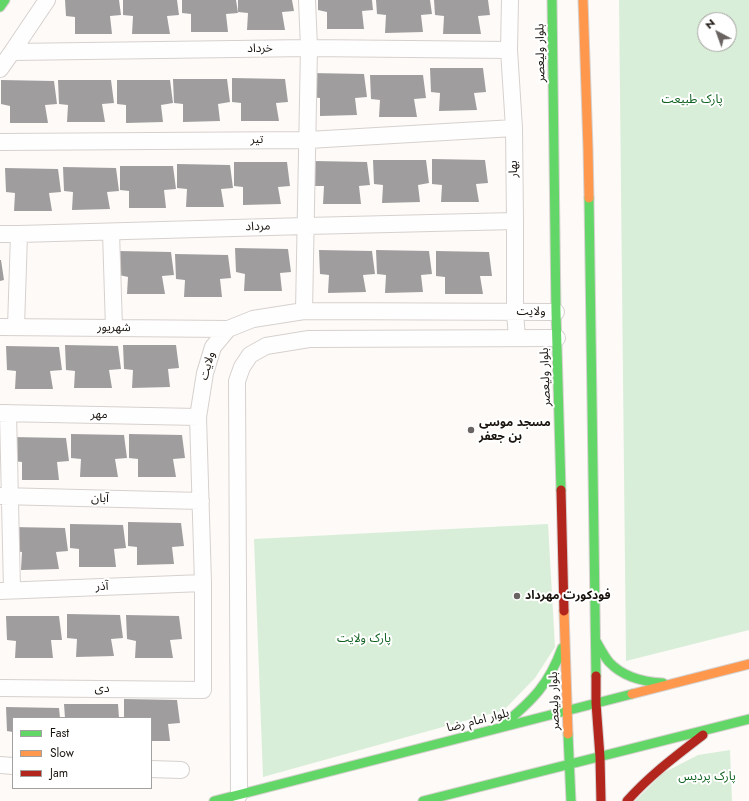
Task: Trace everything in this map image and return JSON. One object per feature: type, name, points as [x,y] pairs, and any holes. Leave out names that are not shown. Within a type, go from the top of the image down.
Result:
[{"type":"main road","points":[[0,7],[5,0]]},
{"type":"main road","name":"بلوار ولیعصر","points":[[552,0],[557,149],[556,312],[567,710],[571,801]]},
{"type":"main road","points":[[583,0],[584,148],[596,641],[596,703],[600,757],[601,801]]},
{"type":"main road","points":[[498,728],[519,712],[543,688],[559,659],[565,639]]},
{"type":"main road","points":[[596,641],[609,662],[625,674],[642,681],[674,683]]},
{"type":"main road","name":"بلوار امام رضا","points":[[214,801],[749,664]]},
{"type":"main road","points":[[423,801],[749,719]]},
{"type":"main road","points":[[627,801],[665,764],[710,729]]},
{"type":"main road","points":[[440,796],[463,800]]},
{"type":"street","points":[[0,68],[47,0]]},
{"type":"street","points":[[304,311],[310,48],[307,0]]},
{"type":"street","name":"بهار","points":[[510,0],[508,50],[514,128],[515,312],[517,338]]},
{"type":"street","name":"خرداد","points":[[12,52],[310,48],[508,50]]},
{"type":"street","name":"تیر","points":[[0,142],[308,140],[514,128]]},
{"type":"street","name":"مرداد","points":[[0,234],[515,222]]},
{"type":"street","points":[[111,232],[114,328]]},
{"type":"street","points":[[8,327],[19,234]]},
{"type":"street","name":"ولایت","points":[[203,690],[203,583],[198,416],[205,373],[213,347],[228,329],[253,319],[304,311],[556,312]]},
{"type":"street","name":"شهریور","points":[[8,327],[228,329]]},
{"type":"street","points":[[239,795],[238,381],[242,367],[250,355],[266,346],[309,339],[557,338]]},
{"type":"street","points":[[4,413],[6,591]]},
{"type":"street","name":"مهر","points":[[4,413],[198,416]]},
{"type":"street","name":"آبان","points":[[5,496],[201,501]]},
{"type":"street","name":"آذر","points":[[6,591],[203,583]]},
{"type":"street","name":"دی","points":[[0,688],[203,690]]},
{"type":"street","points":[[0,765],[12,766]]},
{"type":"street","points":[[152,769],[182,770]]},
{"type":"green space","name":"پارک طبیعت","points":[[619,0],[749,0],[749,630],[626,661]]},
{"type":"green space","name":"پارک ولایت","points":[[548,524],[555,647],[535,678],[504,710],[263,777],[254,539]]},
{"type":"green space","name":"پارک پردیس","points":[[730,750],[732,801],[635,801],[663,773],[698,755]]},
{"type":"building","points":[[65,0],[119,0],[121,15],[110,16],[112,34],[75,34],[75,17],[66,16]]},
{"type":"building","points":[[123,0],[177,0],[179,15],[167,16],[170,34],[132,34],[133,16],[123,15]]},
{"type":"building","points":[[182,0],[236,0],[238,13],[226,14],[228,32],[191,32],[191,14],[182,13]]},
{"type":"building","points":[[238,0],[292,0],[294,11],[282,12],[285,30],[247,30],[248,13],[238,12]]},
{"type":"building","points":[[318,0],[372,0],[373,10],[362,11],[364,29],[327,29],[327,12],[318,10]]},
{"type":"building","points":[[376,0],[430,0],[432,14],[421,15],[423,32],[385,33],[386,15],[377,14]]},
{"type":"building","points":[[434,0],[488,0],[490,15],[478,16],[481,34],[443,34],[444,16],[435,15]]},
{"type":"building","points":[[430,68],[483,68],[486,92],[474,93],[477,110],[439,111],[440,93],[431,92]]},
{"type":"building","points":[[311,73],[364,74],[367,97],[355,98],[357,115],[320,116],[320,98],[311,97]]},
{"type":"building","points":[[370,75],[423,75],[426,98],[414,99],[417,117],[379,117],[380,100],[371,99]]},
{"type":"building","points":[[232,78],[285,79],[288,102],[276,103],[279,121],[241,121],[241,103],[232,102]]},
{"type":"building","points":[[173,79],[227,79],[230,102],[218,104],[220,121],[183,122],[183,104],[174,103]]},
{"type":"building","points":[[1,80],[54,81],[57,104],[45,105],[48,123],[10,123],[10,106],[1,104]]},
{"type":"building","points":[[58,80],[111,80],[114,103],[102,104],[105,122],[67,122],[68,105],[59,104]]},
{"type":"building","points":[[117,80],[170,80],[173,103],[161,105],[163,122],[126,123],[126,105],[117,104]]},
{"type":"building","points":[[432,159],[485,160],[488,183],[476,184],[479,202],[441,202],[442,185],[432,184]]},
{"type":"building","points":[[373,160],[426,160],[429,183],[418,185],[420,202],[382,203],[383,185],[374,184]]},
{"type":"building","points":[[314,161],[367,162],[370,185],[359,186],[361,204],[323,204],[324,186],[315,186]]},
{"type":"building","points":[[234,162],[287,162],[290,186],[278,187],[281,204],[243,205],[243,187],[234,186]]},
{"type":"building","points":[[177,164],[230,165],[233,188],[221,189],[224,207],[186,207],[187,189],[177,188]]},
{"type":"building","points":[[120,166],[173,166],[176,189],[164,190],[166,208],[129,208],[129,191],[120,190]]},
{"type":"building","points":[[63,167],[116,168],[119,191],[107,192],[110,209],[72,210],[73,192],[64,191]]},
{"type":"building","points":[[5,168],[58,169],[61,192],[49,193],[52,211],[14,211],[15,193],[6,192]]},
{"type":"building","points":[[235,248],[288,249],[291,272],[280,273],[282,291],[244,291],[245,274],[236,272]]},
{"type":"building","points":[[319,250],[372,251],[375,274],[363,275],[366,292],[328,293],[329,275],[320,274]]},
{"type":"building","points":[[376,250],[429,251],[432,274],[421,275],[423,292],[385,293],[386,275],[377,274]]},
{"type":"building","points":[[118,251],[171,252],[174,275],[162,276],[165,294],[127,294],[128,277],[119,275]]},
{"type":"building","points":[[436,251],[489,252],[492,276],[480,276],[483,294],[445,294],[445,277],[436,276]]},
{"type":"building","points":[[175,254],[228,255],[231,278],[220,279],[222,297],[184,297],[185,280],[176,279]]},
{"type":"building","points":[[0,260],[4,280],[0,281]]},
{"type":"building","points":[[65,345],[118,346],[121,369],[109,370],[112,388],[74,388],[75,371],[66,370]]},
{"type":"building","points":[[123,345],[176,345],[179,368],[168,369],[170,387],[132,388],[133,370],[124,369]]},
{"type":"building","points":[[6,346],[59,347],[62,370],[50,371],[53,389],[15,389],[16,371],[7,370]]},
{"type":"building","points":[[71,434],[124,435],[127,458],[115,459],[118,477],[80,477],[81,459],[71,458]]},
{"type":"building","points":[[129,434],[182,435],[185,458],[173,459],[176,477],[138,477],[138,459],[129,458]]},
{"type":"building","points":[[12,437],[66,438],[69,461],[57,462],[59,480],[22,480],[22,462],[13,461]]},
{"type":"building","points":[[128,522],[181,523],[184,546],[172,547],[174,564],[137,565],[137,547],[128,546]]},
{"type":"building","points":[[70,524],[123,525],[126,548],[114,549],[116,567],[79,567],[79,549],[70,548]]},
{"type":"building","points":[[12,527],[65,528],[68,551],[56,552],[59,569],[21,570],[22,552],[12,551]]},
{"type":"building","points":[[67,614],[120,615],[123,638],[111,639],[114,656],[76,657],[77,639],[67,638]]},
{"type":"building","points":[[126,615],[179,616],[182,639],[170,640],[173,658],[135,658],[136,641],[127,639]]},
{"type":"building","points":[[6,616],[59,616],[62,640],[51,640],[53,658],[15,658],[16,641],[7,640]]},
{"type":"building","points":[[124,699],[177,700],[180,723],[168,724],[170,741],[152,741],[152,717],[124,717]]},
{"type":"building","points":[[64,704],[118,704],[119,717],[65,717]]},
{"type":"building","points":[[6,707],[59,708],[60,717],[12,717],[12,732],[7,731]]},
{"type":"traffic: fast","points":[[0,7],[5,0]]},
{"type":"traffic: fast","points":[[552,0],[556,312],[561,490]]},
{"type":"traffic: fast","points":[[589,198],[596,676]]},
{"type":"traffic: fast","points":[[596,641],[609,662],[627,675],[641,680],[663,683]]},
{"type":"traffic: fast","points":[[504,724],[532,699],[546,682],[562,648]]},
{"type":"traffic: fast","points":[[214,801],[632,694]]},
{"type":"traffic: fast","points":[[423,801],[749,719]]},
{"type":"traffic: fast","points":[[568,734],[571,801]]},
{"type":"traffic: slow","points":[[583,0],[589,198]]},
{"type":"traffic: slow","points":[[564,611],[568,734]]},
{"type":"traffic: slow","points":[[632,694],[749,664]]},
{"type":"traffic: jam","points":[[561,490],[564,611]]},
{"type":"traffic: jam","points":[[596,676],[601,801]]},
{"type":"traffic: jam","points":[[627,801],[654,774],[703,735]]},
{"type":"place","name":"مسجد موسی بن جعفر","points":[[471,430]]},
{"type":"place","name":"فودکورت مهرداد","points":[[517,596]]}]
